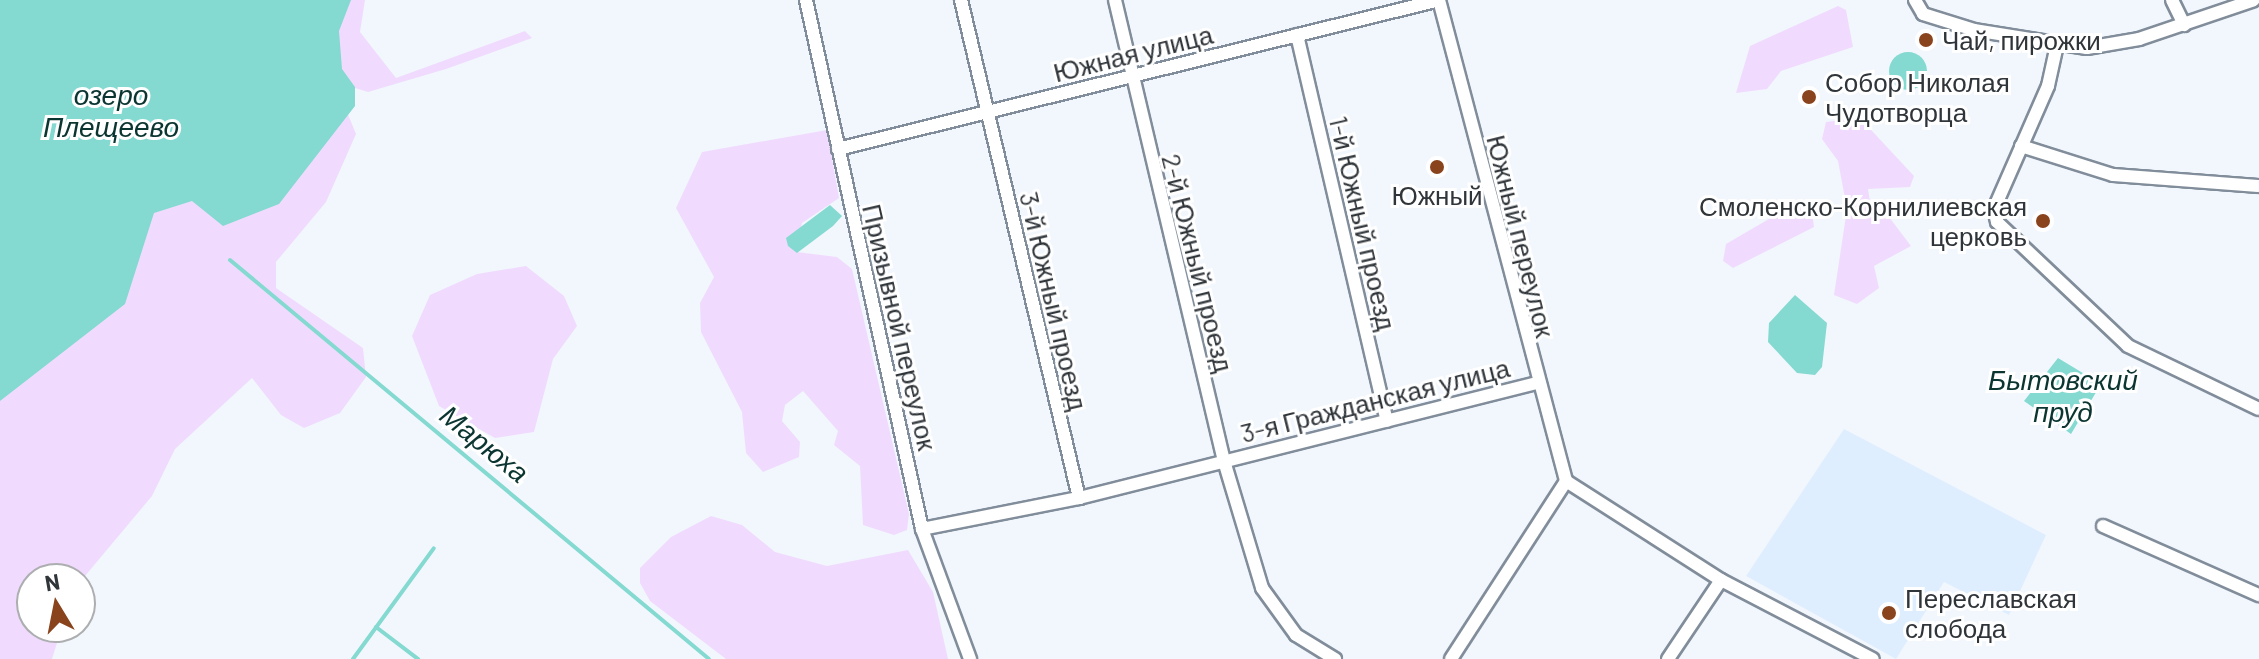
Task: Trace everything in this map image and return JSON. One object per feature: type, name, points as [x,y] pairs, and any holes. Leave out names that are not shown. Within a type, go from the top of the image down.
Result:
[{"type":"street","name":"Призывной переулок","points":[[806,0],[922,529],[970,659]]},
{"type":"street","name":"3-й Южный проезд","points":[[961,0],[1079,498]]},
{"type":"street","name":"2-й Южный проезд","points":[[1115,0],[1130,76],[1224,461]]},
{"type":"street","name":"Южная улица","points":[[838,149],[1439,0]]},
{"type":"street","name":"Южный переулок","points":[[1439,0],[1536,383],[1566,481]]},
{"type":"street","points":[[1915,0],[1923,14],[1942,20],[2057,45],[2087,48],[2184,25],[2254,0]]},
{"type":"street","points":[[2172,0],[2184,25]]},
{"type":"street","name":"1-й Южный проезд","points":[[1297,35],[1387,421]]},
{"type":"street","points":[[2057,45],[2021,146],[1994,209],[2007,235],[2085,298],[2128,346],[2259,409]]},
{"type":"street","points":[[2021,146],[2113,175],[2259,186]]},
{"type":"street","name":"3-я Гражданская улица","points":[[922,529],[1079,498],[1536,383]]},
{"type":"street","name":"3-я Гражданская улица","points":[[1224,461],[1262,588],[1296,635],[1335,659]]},
{"type":"street","points":[[1451,659],[1566,481],[1721,580],[1873,659]]},
{"type":"street","points":[[2103,526],[2259,595]]},
{"type":"street","points":[[1668,659],[1721,580]]},
{"type":"shaded area","points":[[0,0],[365,0],[360,32],[396,78],[525,31],[532,38],[446,69],[368,92],[355,88],[347,112],[356,134],[326,202],[276,262],[276,288],[363,348],[366,377],[340,413],[304,428],[281,415],[252,378],[175,449],[152,496],[96,563],[16,563],[16,643],[57,643],[52,659],[0,659]]},
{"type":"shaded area","points":[[1838,6],[1846,10],[1853,47],[1781,71],[1767,89],[1736,93],[1750,46]]},
{"type":"shaded area","points":[[1860,118],[1914,176],[1910,187],[1868,189],[1872,214],[1889,217],[1911,246],[1874,266],[1879,288],[1857,304],[1834,295],[1847,209],[1838,161],[1822,139],[1826,122]]},
{"type":"shaded area","points":[[827,130],[839,198],[802,223],[797,252],[837,257],[852,269],[909,514],[907,530],[894,535],[863,525],[860,466],[834,445],[838,431],[803,391],[785,405],[782,421],[800,442],[799,457],[763,472],[746,453],[742,412],[701,332],[700,303],[714,277],[676,208],[702,152]]},
{"type":"shaded area","points":[[1800,201],[1811,206],[1814,227],[1733,268],[1723,261],[1726,244]]},
{"type":"shaded area","points":[[526,266],[564,296],[577,326],[553,359],[534,432],[495,438],[439,406],[412,336],[430,295],[477,274]]},
{"type":"shaded area","points":[[1844,429],[2046,535],[2009,615],[1944,582],[1896,659],[1746,576]]},
{"type":"shaded area","points":[[711,516],[742,525],[775,552],[827,566],[908,550],[933,592],[948,659],[726,659],[650,601],[640,583],[640,568],[671,537]]},
{"type":"water","name":"озеро Плещеево","points":[[0,0],[351,0],[339,31],[342,69],[355,87],[355,106],[279,204],[223,226],[192,201],[154,213],[125,304],[0,401]]},
{"type":"water","points":[[1908,52],[1921,58],[1927,71],[1921,84],[1908,90],[1895,84],[1889,71],[1895,58]]},
{"type":"water","points":[[830,205],[842,216],[833,226],[797,253],[788,246],[786,238]]},
{"type":"water","points":[[1795,295],[1827,323],[1822,367],[1815,375],[1797,373],[1768,342],[1769,323]]},
{"type":"water","name":"Бытовский пруд","points":[[2058,358],[2101,384],[2071,434],[2024,401]]},
{"type":"waterway","name":"Марюха","points":[[230,260],[709,659]]},
{"type":"waterway","points":[[353,659],[434,548]]},
{"type":"waterway","points":[[376,627],[418,659]]},
{"type":"place","name":"Чай, пирожки","points":[[1926,40]]},
{"type":"place","name":"Собор Николая Чудотворца","points":[[1809,97]]},
{"type":"place","name":"Южный","points":[[1437,167]]},
{"type":"place","name":"Смоленско-Корнилиевская церковь","points":[[2043,221]]},
{"type":"place","name":"Переславская слобода","points":[[1889,613]]}]
